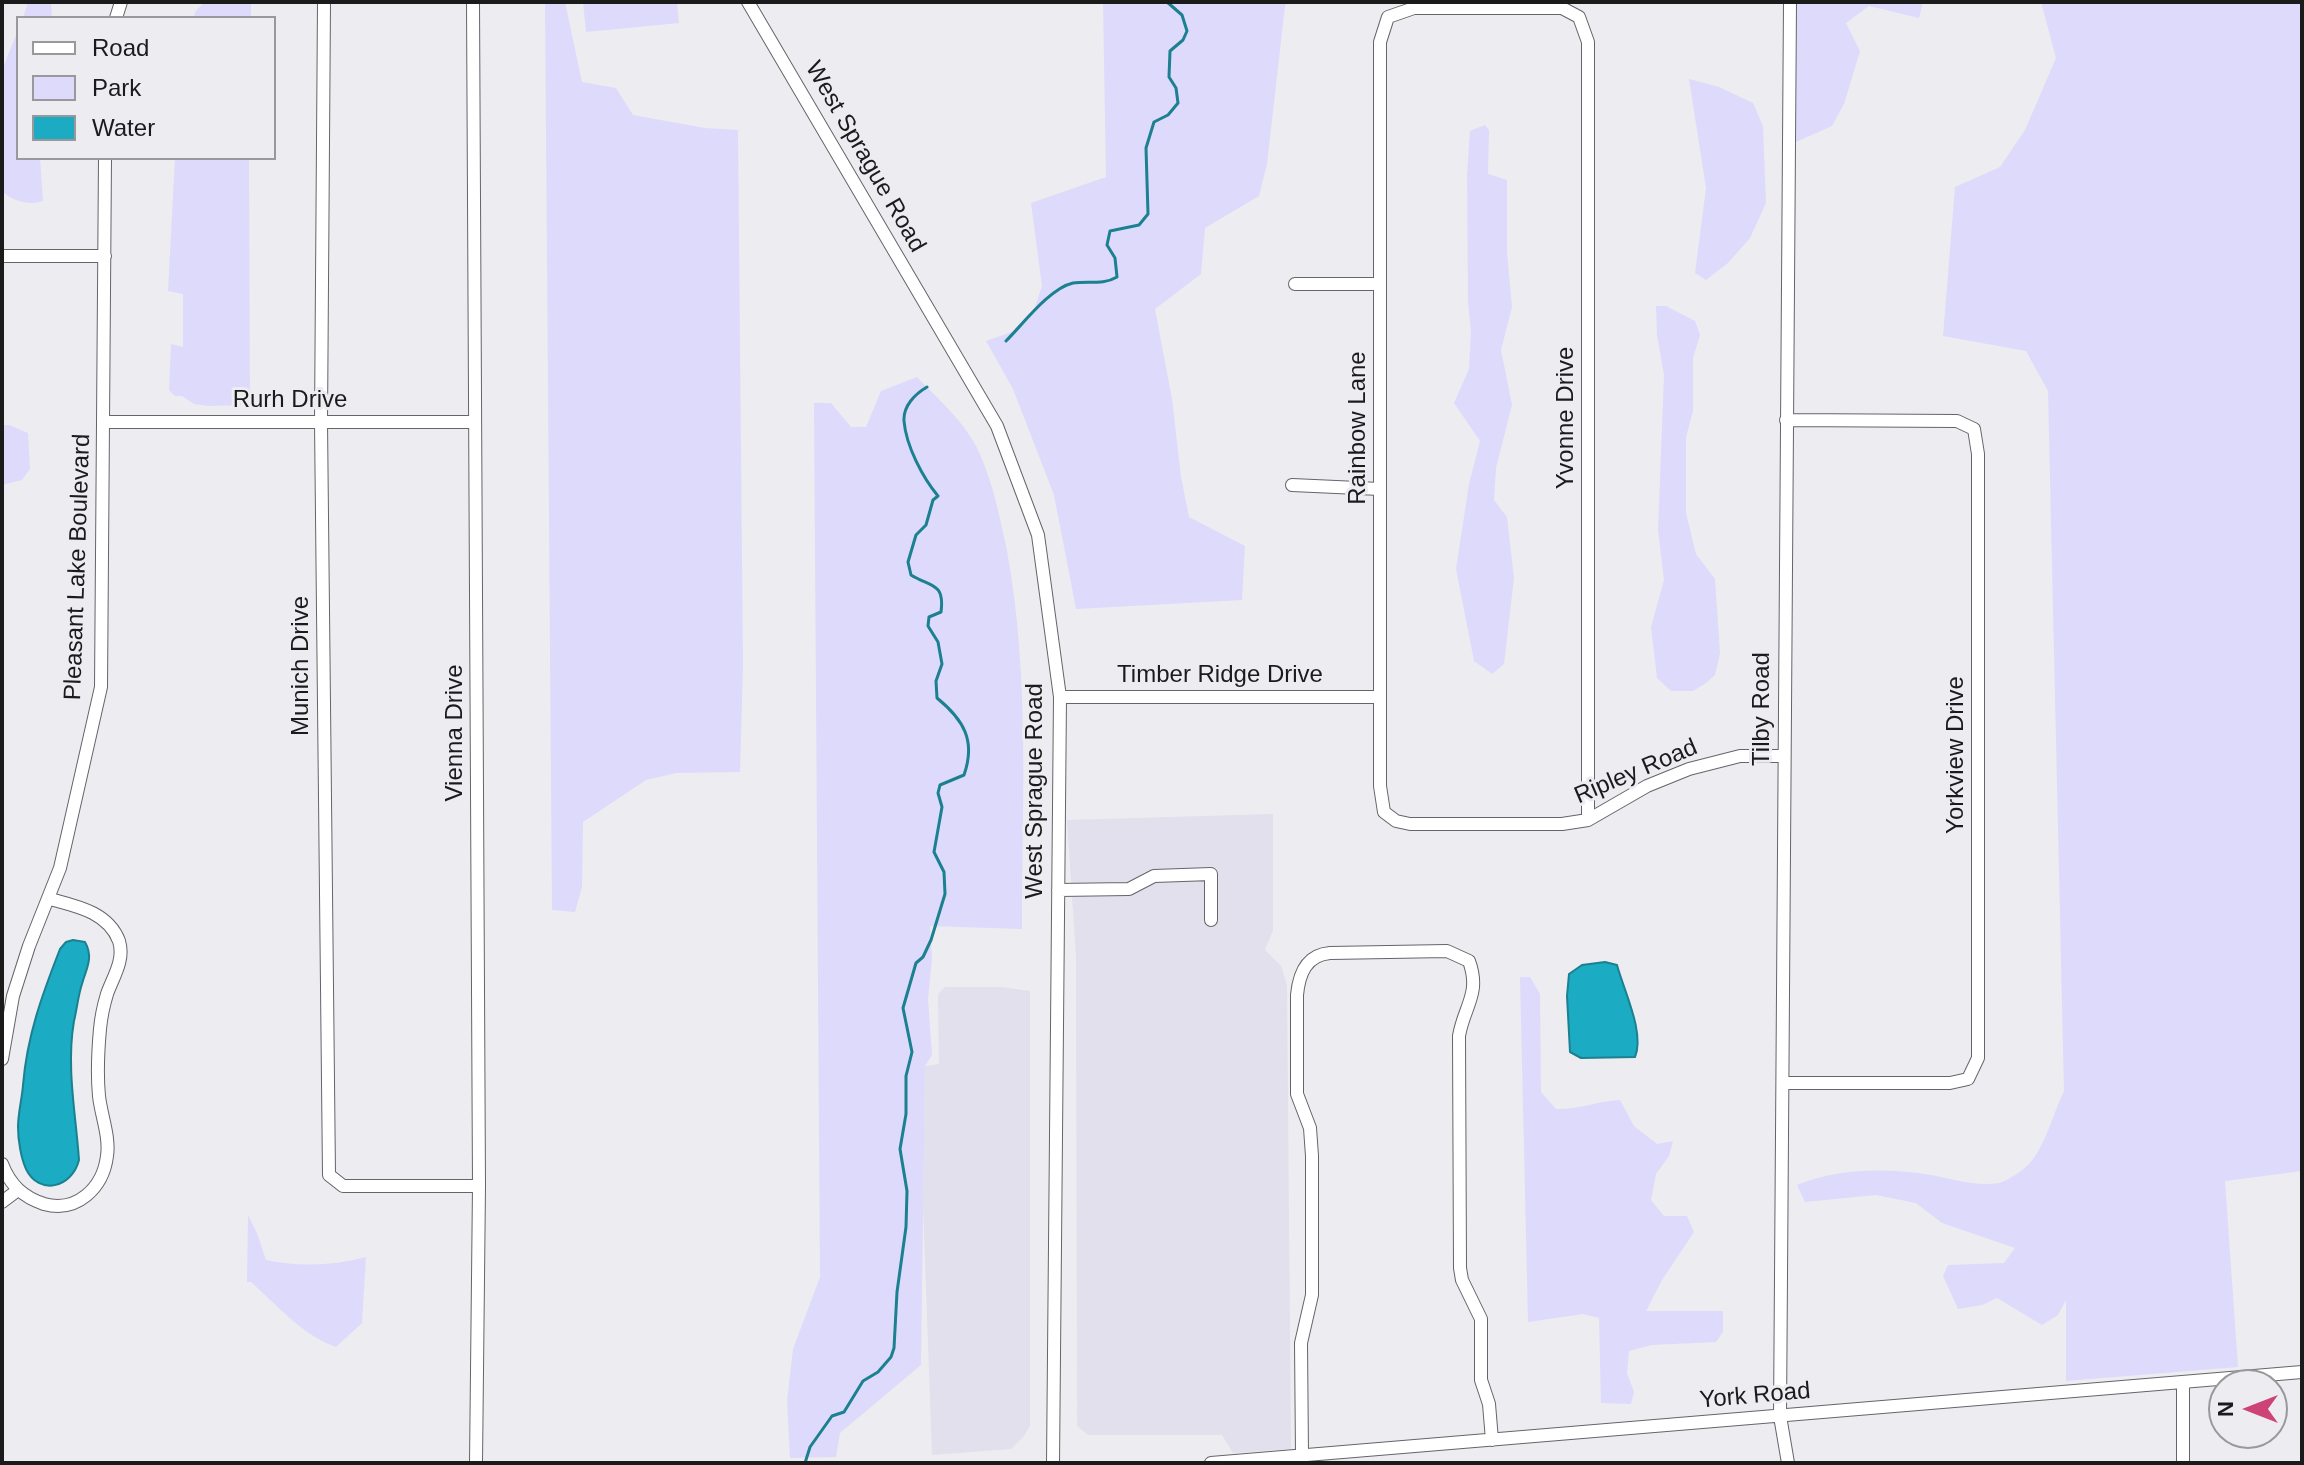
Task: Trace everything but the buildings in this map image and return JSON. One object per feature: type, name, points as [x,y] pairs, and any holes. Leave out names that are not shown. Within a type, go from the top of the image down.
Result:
[{"type":"street","name":"Munich Drive","points":[[324,2],[321,422],[329,1175],[343,1186],[479,1186]]},
{"type":"street","name":"Vienna Drive","points":[[473,2],[479,1186],[476,1463]]},
{"type":"street","name":"West Sprague Road","points":[[748,2],[997,426],[1038,535],[1060,697],[1053,1463]]},
{"type":"street","name":"Tilby Road","points":[[1788,1463],[1780,1416],[1790,2]]},
{"type":"street","name":"Yvonne Drive","points":[[1388,17],[1414,8],[1562,8],[1579,17],[1588,42],[1588,820]]},
{"type":"street","name":"Rainbow Lane","points":[[1388,17],[1380,42],[1380,786],[1384,812],[1396,821],[1410,824]]},
{"type":"street","name":"Pleasant Lake Boulevard","points":[[2,1059],[13,996],[60,868],[101,687],[105,160]]},
{"type":"street","points":[[2,256],[105,256]]},
{"type":"street","points":[[1295,284],[1380,284]]},
{"type":"street","name":"Yorkview Drive","points":[[1784,1083],[1950,1083],[1968,1079],[1978,1058],[1978,454],[1974,429],[1957,421],[1786,420]]},
{"type":"street","name":"Rurh Drive","points":[[104,422],[475,422]]},
{"type":"street","points":[[1292,485],[1380,489]]},
{"type":"street","name":"Timber Ridge Drive","points":[[1060,697],[1380,697]]},
{"type":"street","name":"Ripley Road","points":[[1410,824],[1562,824],[1588,820],[1647,786],[1689,769],[1740,756],[1784,756]]},
{"type":"street","points":[[1058,890],[1129,889],[1154,876],[1211,874],[1211,920]]},
{"type":"street","points":[[2,1164],[5,1181],[33,1200],[50,1206],[67,1205],[86,1199],[100,1179],[108,1155],[99,1094],[99,1048],[108,993],[120,963],[121,949],[106,921],[88,910],[50,899]]},
{"type":"street","points":[[1302,1455],[1301,1343],[1312,1295],[1312,1156],[1310,1128],[1297,1094],[1297,995],[1298,981],[1310,959],[1330,953],[1447,951],[1469,961],[1474,974],[1472,999],[1459,1036],[1460,1268],[1462,1280],[1481,1319],[1481,1380],[1489,1404],[1492,1440]]},
{"type":"street","points":[[2,1202],[18,1190]]},
{"type":"street","name":"York Road","points":[[1211,1463],[2302,1372]]},
{"type":"street","points":[[2183,1383],[2183,1463]]},
{"type":"shaded area","points":[[1273,814],[1273,930],[1265,950],[1281,966],[1287,985],[1291,1449],[1233,1453],[1222,1435],[1088,1435],[1077,1426],[1076,957],[1067,820]]},
{"type":"shaded area","points":[[945,987],[1002,987],[1030,991],[1030,1426],[1011,1449],[932,1455],[923,1205],[925,1066],[939,1064],[938,994]]},
{"type":"green space","points":[[28,2],[51,2],[52,16],[24,16]]},
{"type":"green space","points":[[204,2],[251,2],[251,16],[194,16]]},
{"type":"green space","points":[[545,2],[565,2],[582,82],[616,88],[633,115],[705,128],[738,130],[743,666],[740,772],[676,773],[646,780],[583,822],[582,887],[575,912],[552,910]]},
{"type":"green space","points":[[583,2],[677,2],[679,23],[586,32]]},
{"type":"green space","points":[[1103,2],[1288,2],[1285,6],[1267,164],[1259,196],[1205,228],[1201,274],[1155,309],[1189,517],[1245,546],[1242,600],[1076,609],[1054,495],[1013,389],[986,341],[1017,330],[1034,310],[1042,286],[1031,203],[1106,177]]},
{"type":"green space","points":[[1796,2],[1923,2],[1919,18],[1869,6],[1846,23],[1860,51],[1844,104],[1832,126],[1796,142]]},
{"type":"green space","points":[[2041,2],[2302,2],[2302,1171],[2225,1181],[2238,1367],[2066,1381],[2066,1300],[2058,1315],[2042,1325],[1997,1298],[1982,1305],[1958,1309],[1943,1276],[1948,1265],[2004,1263],[2015,1248],[1942,1223],[1916,1203],[1876,1195],[1805,1202],[1797,1185],[1830,1175],[1880,1171],[1931,1175],[1973,1183],[2002,1182],[2024,1169],[2036,1155],[2064,1091],[2048,391],[2026,351],[1943,336],[1955,187],[2000,167],[2025,130],[2056,58]]},
{"type":"green space","points":[[16,35],[16,160],[40,160],[43,201],[21,202],[2,191],[2,70]]},
{"type":"green space","points":[[1689,79],[1719,87],[1753,103],[1763,126],[1766,203],[1750,238],[1728,263],[1706,280],[1695,273],[1706,188]]},
{"type":"green space","points":[[1485,125],[1489,130],[1488,174],[1507,180],[1507,252],[1512,307],[1501,350],[1512,405],[1496,468],[1494,500],[1507,517],[1514,578],[1504,664],[1492,674],[1474,661],[1456,569],[1469,484],[1480,441],[1454,403],[1469,369],[1467,175],[1470,131]]},
{"type":"green space","points":[[175,160],[249,160],[250,405],[194,404],[169,390],[171,344],[183,347],[183,294],[168,291]]},
{"type":"green space","points":[[1656,306],[1666,306],[1695,321],[1700,335],[1693,358],[1693,411],[1686,437],[1686,513],[1696,554],[1715,579],[1720,653],[1715,675],[1693,691],[1671,691],[1657,678],[1651,627],[1664,580],[1658,530],[1664,375]]},
{"type":"green space","points":[[917,377],[959,421],[979,452],[992,488],[1007,551],[1022,693],[1022,929],[930,926],[932,959],[928,999],[932,1055],[925,1066],[921,1365],[840,1433],[836,1457],[790,1458],[787,1401],[793,1349],[820,1277],[814,403],[831,403],[851,427],[866,427],[881,391]]},
{"type":"green space","points":[[2,425],[28,433],[30,469],[22,480],[2,485]]},
{"type":"green space","points":[[1520,977],[1530,977],[1540,994],[1541,1092],[1556,1109],[1620,1100],[1634,1126],[1657,1144],[1673,1141],[1669,1156],[1656,1174],[1651,1200],[1664,1216],[1687,1216],[1694,1232],[1662,1280],[1646,1311],[1723,1311],[1723,1332],[1716,1342],[1652,1345],[1629,1351],[1627,1373],[1634,1392],[1631,1404],[1601,1403],[1599,1318],[1583,1314],[1528,1322]]},
{"type":"green space","points":[[248,1215],[266,1260],[316,1264],[366,1257],[362,1323],[336,1347],[301,1327],[251,1282],[247,1282]]},
{"type":"water","points":[[73,940],[85,942],[89,958],[79,993],[72,1038],[71,1073],[79,1160],[70,1177],[55,1185],[47,1185],[32,1178],[26,1169],[19,1143],[19,1116],[36,1016],[60,949]]},
{"type":"water","points":[[1605,962],[1617,965],[1632,1012],[1637,1036],[1635,1057],[1581,1058],[1570,1052],[1569,974],[1582,965]]},
{"type":"waterway","points":[[1006,341],[1046,299],[1064,286],[1117,277],[1115,258],[1107,245],[1110,231],[1139,225],[1148,214],[1146,148],[1154,122],[1168,115],[1178,103],[1176,88],[1169,77],[1170,51],[1183,40],[1187,31],[1182,15],[1167,2]]},
{"type":"waterway","points":[[805,1463],[810,1447],[832,1416],[844,1412],[863,1381],[878,1372],[891,1357],[894,1348],[897,1292],[906,1227],[907,1191],[900,1149],[906,1114],[906,1076],[912,1052],[903,1008],[916,963],[923,957],[931,940],[945,894],[944,872],[934,852],[942,807],[938,793],[940,785],[964,775],[969,752],[961,723],[937,698],[936,681],[942,664],[938,642],[928,626],[929,617],[941,612],[941,595],[935,587],[911,575],[908,562],[916,535],[926,525],[933,500],[938,496],[916,461],[904,421],[905,410],[911,401],[927,387]]}]
